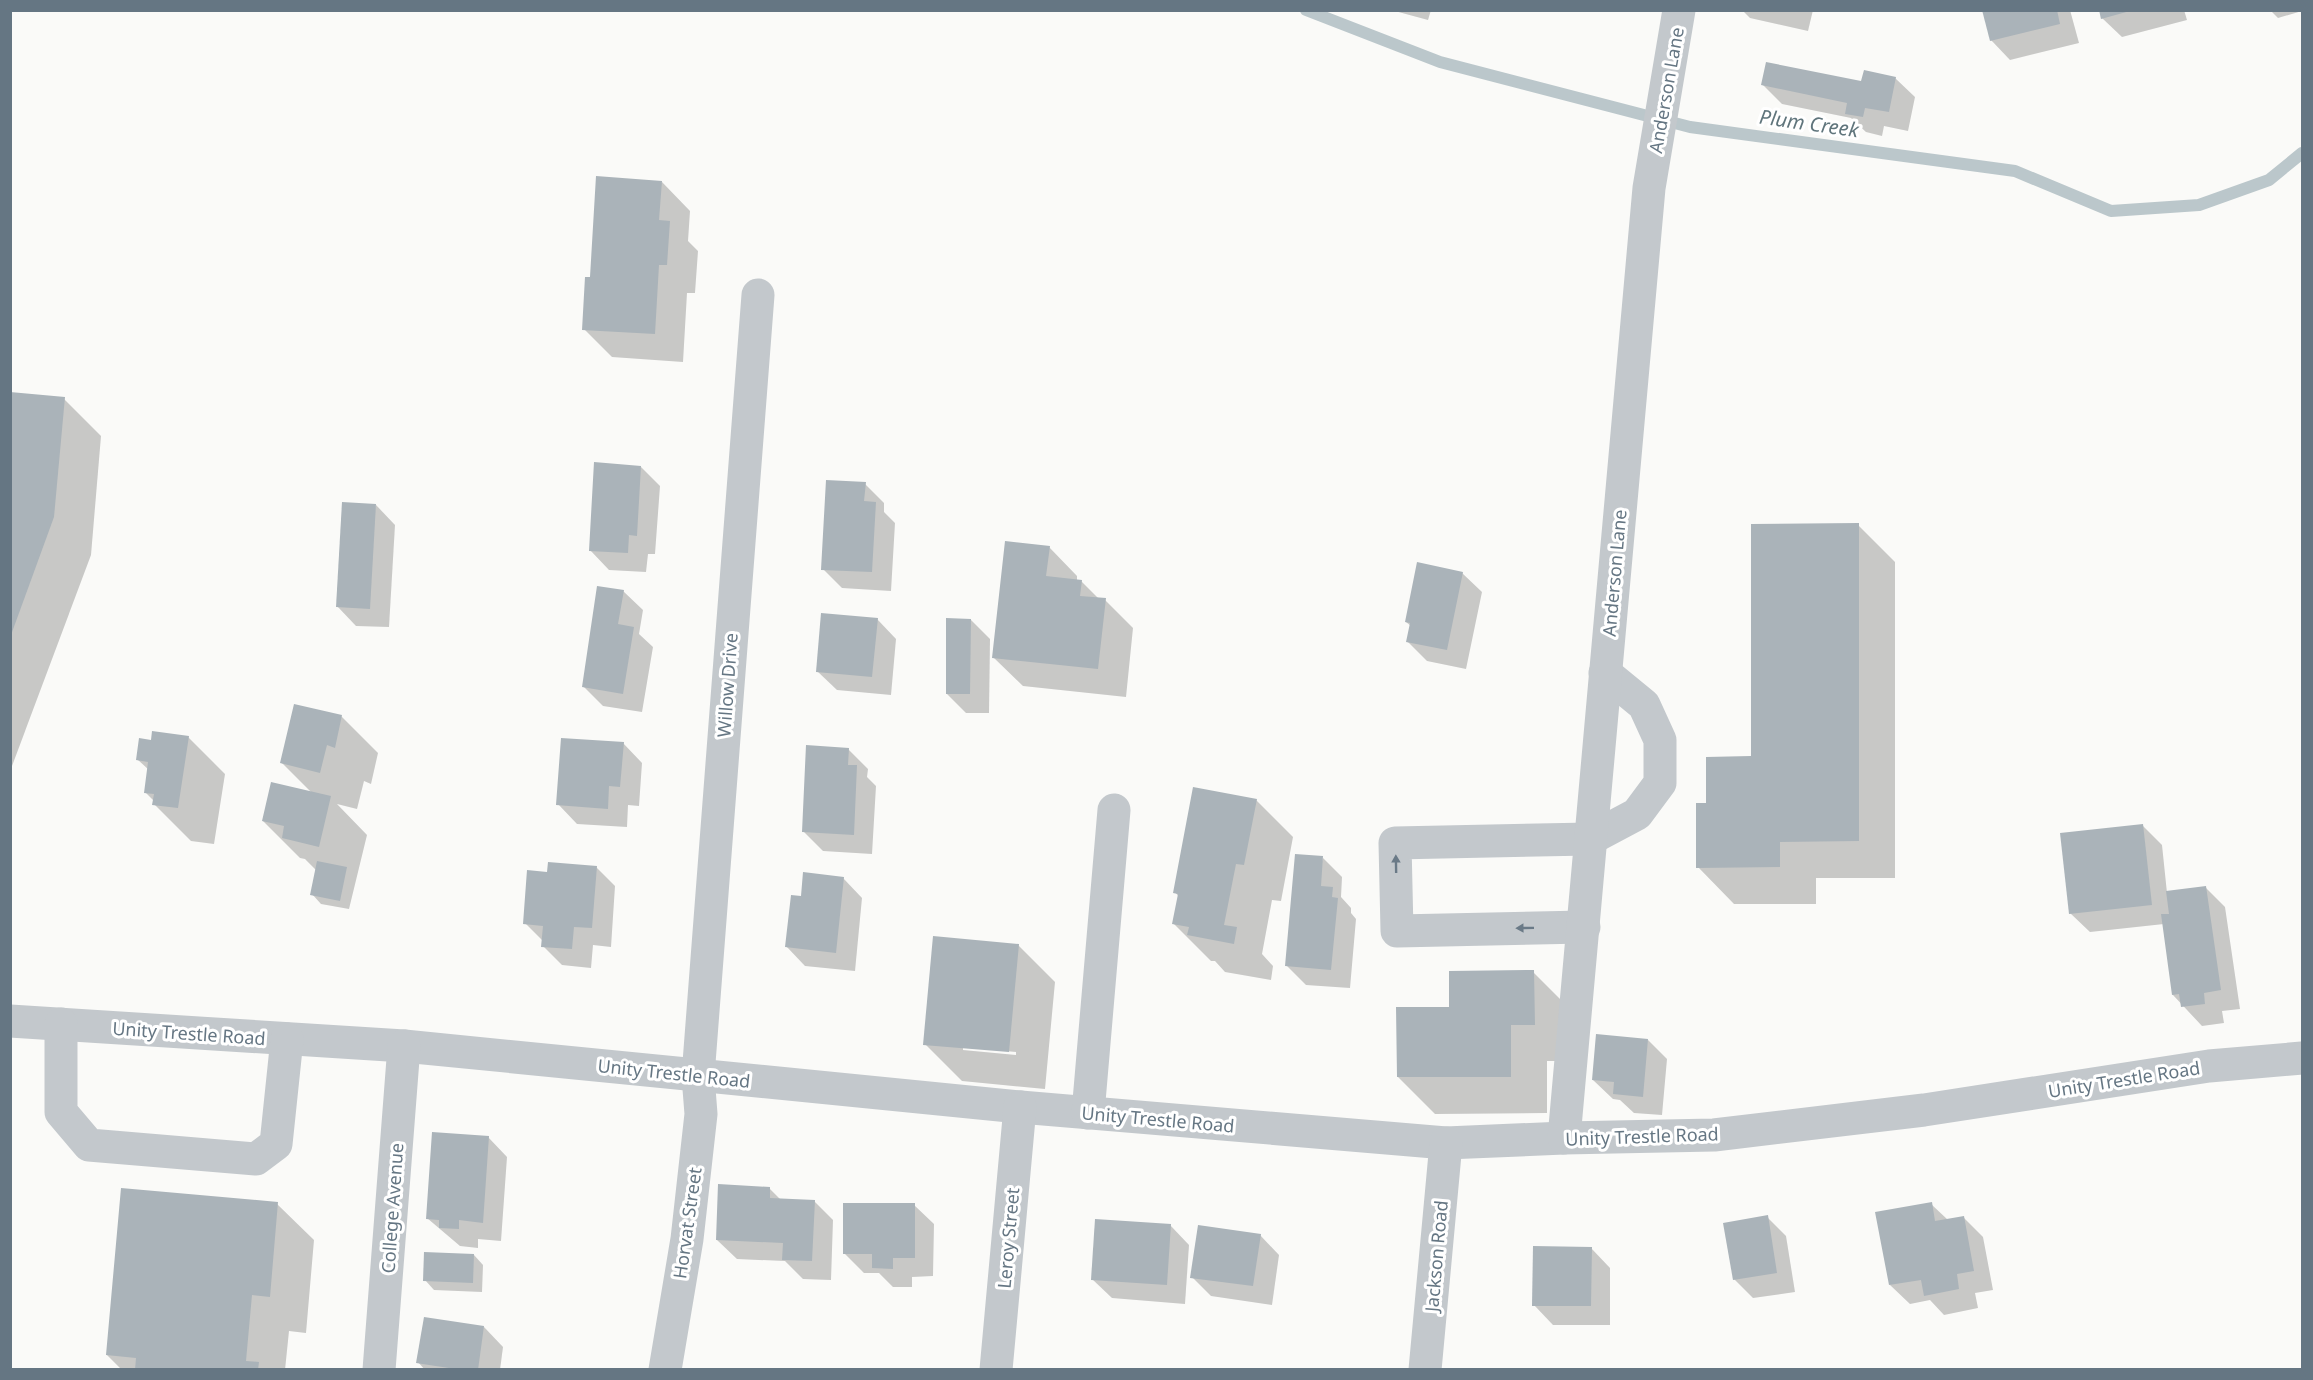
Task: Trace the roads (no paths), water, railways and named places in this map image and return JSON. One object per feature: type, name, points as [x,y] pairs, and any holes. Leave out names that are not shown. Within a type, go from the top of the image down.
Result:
[{"type":"street","name":"Anderson Lane","points":[[1564,1138],[1650,188],[1679,10]]},
{"type":"street","name":"Willow Drive","points":[[698,1076],[758,294]]},
{"type":"street","points":[[1584,927],[1397,931],[1395,843],[1590,839],[1637,814],[1660,783],[1660,740],[1644,705],[1605,673]]},
{"type":"street","points":[[1088,1113],[1114,810]]},
{"type":"street","name":"Unity Trestle Road","points":[[10,1021],[404,1046],[1020,1107],[1446,1143],[1713,1135],[1924,1110],[2210,1066],[2302,1058]]},
{"type":"street","points":[[61,1024],[61,1112],[89,1145],[256,1159],[276,1144],[287,1039]]},
{"type":"street","name":"College Avenue","points":[[380,1370],[404,1046]]},
{"type":"street","name":"Horvat Street","points":[[665,1370],[687,1239],[701,1114],[698,1076]]},
{"type":"street","name":"Leroy Street","points":[[996,1370],[1020,1107]]},
{"type":"street","name":"Jackson Road","points":[[1425,1370],[1446,1143]]},
{"type":"waterway","name":"Plum Creek","points":[[1306,10],[1440,62],[1690,127],[2015,171],[2111,211],[2199,205],[2269,180],[2302,153]]}]
